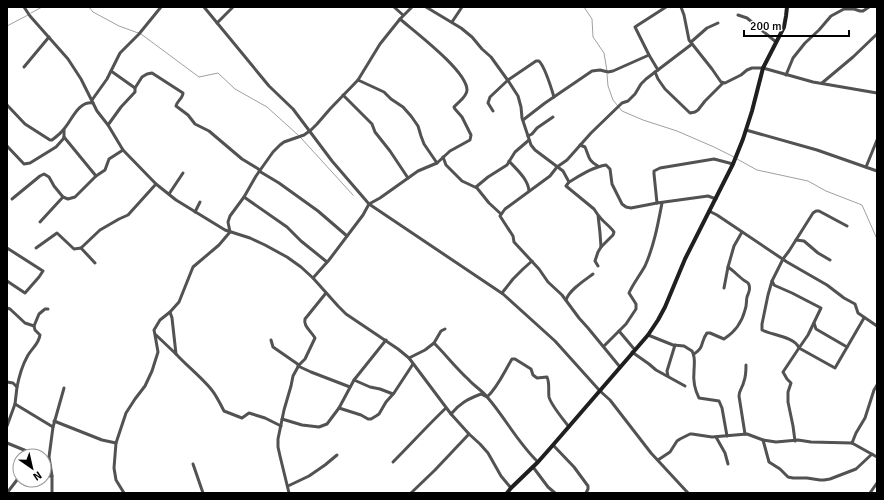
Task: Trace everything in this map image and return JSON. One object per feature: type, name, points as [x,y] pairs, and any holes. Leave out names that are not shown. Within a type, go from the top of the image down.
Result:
[{"type":"street","points":[[24,7],[30,16],[68,59],[81,79],[97,111],[108,125],[123,150],[156,184],[176,200],[225,230],[266,244],[287,257],[313,278],[346,314],[386,340],[409,358],[450,414],[488,453],[501,476],[511,488]]},
{"type":"street","points":[[7,105],[25,124],[50,140],[53,139],[64,130],[82,105],[93,101],[120,53],[139,34],[161,7]]},
{"type":"street","points":[[204,7],[269,86],[293,109],[332,161],[369,204],[502,293],[555,341],[610,400],[651,453],[688,493]]},
{"type":"street","points":[[217,23],[233,7]]},
{"type":"street","points":[[394,7],[403,15]]},
{"type":"street","points":[[230,232],[228,222],[230,216],[273,152],[288,140],[309,132],[318,124],[330,109],[358,80],[380,44],[403,15],[412,7]]},
{"type":"street","points":[[426,7],[462,28],[491,58],[518,96],[523,120],[531,145],[535,150],[563,171],[570,182]]},
{"type":"street","points":[[452,22],[462,7]]},
{"type":"street","points":[[666,7],[635,27],[656,71],[658,79],[665,89],[690,112],[695,112],[698,110],[722,83],[725,83],[752,68],[763,68],[822,84],[877,93]]},
{"type":"street","points":[[681,7],[689,40],[722,83]]},
{"type":"street","points":[[507,493],[538,462],[569,427],[648,335],[658,320],[685,259],[734,163],[752,111],[763,68],[784,27],[787,7]]},
{"type":"street","points":[[786,75],[793,58],[805,42],[819,30],[831,16],[844,8],[863,11],[869,7]]},
{"type":"street","points":[[738,15],[747,18],[776,42]]},
{"type":"street","points":[[313,278],[363,215],[369,204],[418,171],[437,162],[450,151],[471,138],[462,117],[454,107],[467,92],[464,80],[446,58],[400,19]]},
{"type":"street","points":[[501,214],[505,209],[550,176],[557,167],[567,160],[622,103],[631,98],[641,84],[707,28],[718,23]]},
{"type":"street","points":[[822,84],[877,34]]},
{"type":"street","points":[[24,67],[50,37]]},
{"type":"street","points":[[523,120],[592,71],[613,71],[648,55]]},
{"type":"street","points":[[493,111],[488,103],[490,97],[508,80],[536,61],[539,61],[542,64],[551,85],[554,97]]},
{"type":"street","points":[[111,71],[135,88]]},
{"type":"street","points":[[108,125],[121,107],[135,92],[135,88],[145,75],[152,73],[184,94],[176,106],[188,115],[195,124],[209,131],[242,159],[279,183],[347,236]]},
{"type":"street","points":[[358,80],[384,92],[403,107],[418,126],[424,144],[437,162]]},
{"type":"street","points":[[343,96],[372,124],[375,132],[408,178]]},
{"type":"street","points":[[528,136],[552,117]]},
{"type":"street","points":[[7,146],[24,164],[30,163],[56,147],[64,138],[64,130]]},
{"type":"street","points":[[746,130],[817,150],[877,171]]},
{"type":"street","points":[[59,134],[96,176]]},
{"type":"street","points":[[476,187],[488,177],[507,165],[515,152],[529,140]]},
{"type":"street","points":[[866,167],[877,140]]},
{"type":"street","points":[[580,145],[585,147],[589,160],[598,166]]},
{"type":"street","points":[[12,199],[44,174],[49,177],[63,197],[68,199],[75,197],[96,176],[105,170],[109,159],[123,150]]},
{"type":"street","points":[[443,157],[446,165],[462,181],[476,187],[489,203],[501,214],[500,216],[514,242],[539,269],[548,282],[562,295],[620,367]]},
{"type":"street","points":[[657,204],[654,174],[655,170],[714,159],[734,163]]},
{"type":"street","points":[[509,161],[520,172],[529,185],[529,191]]},
{"type":"street","points":[[598,266],[595,261],[601,247],[613,235],[614,232],[594,209],[566,186],[583,173],[598,166],[606,165],[609,167],[612,184],[622,204],[631,208],[708,196],[716,198]]},
{"type":"street","points":[[169,194],[182,173]]},
{"type":"street","points":[[36,248],[57,233],[74,249],[81,248],[100,230],[128,215],[156,184]]},
{"type":"street","points":[[40,222],[63,197]]},
{"type":"street","points":[[244,197],[287,228],[327,262]]},
{"type":"street","points":[[195,212],[200,202]]},
{"type":"street","points":[[604,346],[626,324],[636,309],[636,304],[629,293],[650,254],[662,203]]},
{"type":"street","points":[[710,211],[855,304],[858,313],[877,326]]},
{"type":"street","points":[[847,226],[819,211],[813,213],[783,259],[772,282],[762,328],[764,331],[783,337],[795,343],[799,348],[834,368],[864,318]]},
{"type":"street","points":[[598,215],[601,247]]},
{"type":"street","points":[[124,493],[116,480],[114,468],[116,443],[126,413],[145,386],[152,371],[158,352],[154,330],[160,320],[179,302],[193,267],[219,245],[230,232]]},
{"type":"street","points":[[724,288],[734,246],[742,232]]},
{"type":"street","points":[[796,240],[804,241],[818,253],[830,260]]},
{"type":"street","points":[[7,248],[43,271],[25,293],[7,281]]},
{"type":"street","points":[[81,248],[95,263]]},
{"type":"street","points":[[502,293],[518,274],[532,261]]},
{"type":"street","points":[[694,354],[699,351],[706,333],[710,333],[724,339],[729,336],[741,321],[750,288],[749,284],[739,278],[733,270],[728,267]]},
{"type":"street","points":[[566,300],[568,294],[593,274]]},
{"type":"street","points":[[772,282],[774,285],[821,308],[808,335],[783,372],[791,383],[788,392],[788,402],[795,441]]},
{"type":"street","points":[[289,493],[278,447],[278,439],[293,376],[305,359],[315,338],[304,322],[326,293]]},
{"type":"street","points":[[7,308],[25,323],[34,326]]},
{"type":"street","points":[[7,426],[15,404],[20,372],[27,356],[40,338],[40,335],[35,330],[34,326],[39,314],[44,308],[48,309]]},
{"type":"street","points":[[170,312],[176,354]]},
{"type":"street","points":[[814,323],[816,329],[847,347]]},
{"type":"street","points":[[409,358],[425,350],[434,343],[441,332],[445,329]]},
{"type":"street","points":[[619,330],[633,351],[656,370],[684,386]]},
{"type":"street","points":[[156,335],[211,389],[224,411],[242,418],[249,413],[265,418],[281,426]]},
{"type":"street","points":[[648,335],[675,345],[684,346],[692,351],[694,354],[694,380],[697,394],[699,398],[719,401],[722,408],[727,436]]},
{"type":"street","points":[[271,340],[273,347],[299,366],[350,387]]},
{"type":"street","points":[[282,419],[298,425],[319,427],[327,424],[339,408],[354,380],[386,340]]},
{"type":"street","points":[[434,343],[468,380],[487,397],[508,423],[511,430],[524,447],[538,462]]},
{"type":"street","points":[[668,376],[667,372],[675,345]]},
{"type":"street","points":[[487,397],[492,393],[512,359],[515,359],[531,369],[533,375],[538,378],[547,377],[549,384],[549,398],[569,427]]},
{"type":"street","points":[[339,408],[371,419],[379,414],[413,364]]},
{"type":"street","points":[[745,434],[739,392],[744,382],[746,365]]},
{"type":"street","points":[[354,380],[393,394]]},
{"type":"street","points":[[7,382],[17,387]]},
{"type":"street","points":[[852,443],[865,418],[877,384]]},
{"type":"street","points":[[50,448],[54,421],[64,388]]},
{"type":"street","points":[[450,414],[458,405],[469,398],[481,394],[487,397]]},
{"type":"street","points":[[15,404],[53,427]]},
{"type":"street","points":[[393,462],[446,408]]},
{"type":"street","points":[[54,421],[102,440],[116,443]]},
{"type":"street","points":[[411,493],[469,434]]},
{"type":"street","points":[[658,460],[670,452],[678,441],[690,434],[708,437],[745,434],[763,440],[776,442],[798,440],[811,442],[852,443],[877,457]]},
{"type":"street","points":[[716,437],[725,453],[728,464]]},
{"type":"street","points":[[763,440],[769,462],[780,469],[785,475],[793,478],[820,480],[830,479],[856,469],[872,454]]},
{"type":"street","points":[[7,443],[19,448]]},
{"type":"street","points":[[553,445],[588,486],[586,493]]},
{"type":"street","points":[[288,486],[309,476],[337,455]]},
{"type":"street","points":[[193,464],[203,493]]},
{"type":"street","points":[[533,467],[548,487],[555,493]]},
{"type":"street","points":[[870,493],[877,483]]},
{"type":"waterway","points":[[31,13],[42,7]]},
{"type":"waterway","points":[[89,7],[93,12],[119,26],[141,34],[199,77],[218,73],[235,89],[267,107],[298,135]]},
{"type":"waterway","points":[[584,7],[592,19],[593,37],[604,53],[607,71]]},
{"type":"waterway","points":[[7,26],[28,15]]},
{"type":"waterway","points":[[607,74],[608,86],[613,100],[622,111],[643,120],[677,131],[734,157]]},
{"type":"waterway","points":[[301,138],[353,195]]},
{"type":"waterway","points":[[737,159],[757,170],[808,181],[826,191],[862,205],[877,239]]}]
